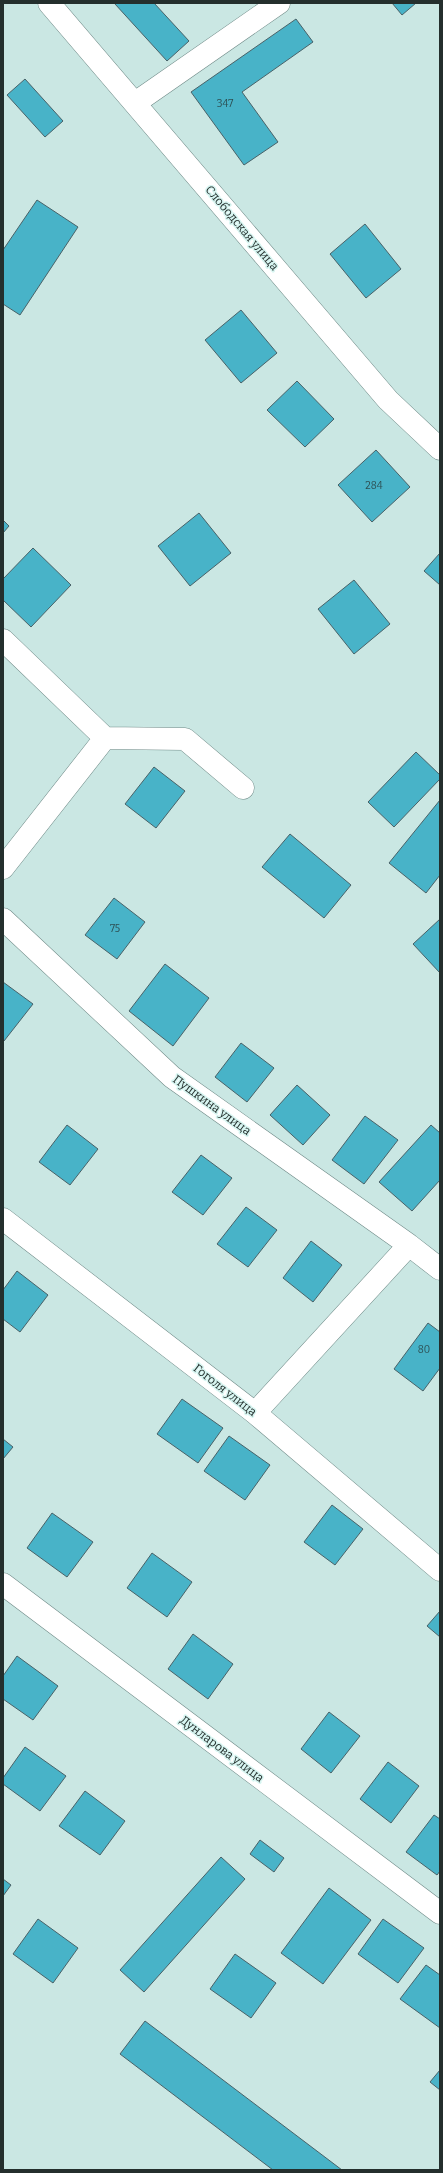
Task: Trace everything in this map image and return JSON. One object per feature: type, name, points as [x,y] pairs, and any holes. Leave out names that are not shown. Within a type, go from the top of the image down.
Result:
[{"type":"street","name":"Слободская улица","points":[[49,3],[388,400],[440,449]]},
{"type":"street","points":[[135,103],[279,3]]},
{"type":"street","points":[[3,640],[105,738],[185,739],[243,788]]},
{"type":"street","points":[[3,868],[105,738]]},
{"type":"street","name":"Пушкина улица","points":[[3,919],[172,1077],[409,1245],[440,1269]]},
{"type":"street","name":"Гоголя улица","points":[[3,1219],[255,1413],[440,1570]]},
{"type":"street","points":[[255,1413],[409,1245]]},
{"type":"street","name":"Дунларова улица","points":[[3,1584],[440,1914]]},
{"type":"building","points":[[154,3],[189,41],[167,61],[115,4]]},
{"type":"building","points":[[392,3],[416,3],[402,15]]},
{"type":"building","points":[[296,19],[313,42],[242,92],[278,142],[244,165],[191,92]]},
{"type":"building","points":[[25,79],[63,121],[45,137],[7,95]]},
{"type":"building","points":[[37,200],[78,227],[20,315],[3,304],[3,250]]},
{"type":"building","points":[[365,224],[401,269],[366,298],[330,254]]},
{"type":"building","points":[[241,310],[277,353],[241,383],[205,340]]},
{"type":"building","points":[[297,381],[334,419],[305,447],[267,410]]},
{"type":"building","points":[[376,450],[410,487],[372,522],[338,485]]},
{"type":"building","points":[[199,513],[231,553],[190,586],[158,546]]},
{"type":"building","points":[[3,520],[9,526],[3,533]]},
{"type":"building","points":[[33,548],[71,585],[31,627],[3,600],[3,579]]},
{"type":"building","points":[[440,553],[440,585],[424,571]]},
{"type":"building","points":[[354,580],[390,624],[354,654],[318,609]]},
{"type":"building","points":[[416,752],[440,775],[440,779],[394,827],[368,802]]},
{"type":"building","points":[[154,767],[185,791],[156,828],[125,804]]},
{"type":"building","points":[[440,800],[440,875],[426,893],[389,863]]},
{"type":"building","points":[[290,834],[351,885],[324,918],[262,867]]},
{"type":"building","points":[[114,898],[145,922],[117,959],[85,935]]},
{"type":"building","points":[[440,919],[440,973],[413,944]]},
{"type":"building","points":[[165,964],[209,998],[173,1046],[129,1011]]},
{"type":"building","points":[[3,982],[33,1004],[4,1041],[3,1040]]},
{"type":"building","points":[[241,1043],[274,1068],[247,1102],[215,1077]]},
{"type":"building","points":[[297,1085],[330,1115],[303,1145],[270,1115]]},
{"type":"building","points":[[365,1116],[398,1140],[364,1184],[332,1160]]},
{"type":"building","points":[[67,1125],[98,1149],[70,1185],[39,1162]]},
{"type":"building","points":[[431,1125],[440,1133],[440,1180],[412,1211],[379,1182]]},
{"type":"building","points":[[201,1155],[232,1178],[203,1215],[172,1192]]},
{"type":"building","points":[[246,1207],[277,1230],[248,1267],[217,1244]]},
{"type":"building","points":[[311,1241],[342,1265],[313,1302],[283,1278]]},
{"type":"building","points":[[17,1271],[48,1295],[20,1332],[3,1319],[3,1290]]},
{"type":"building","points":[[428,1323],[440,1332],[440,1368],[423,1391],[394,1369]]},
{"type":"building","points":[[182,1399],[223,1428],[198,1463],[157,1434]]},
{"type":"building","points":[[229,1436],[270,1465],[245,1500],[204,1471]]},
{"type":"building","points":[[3,1439],[13,1447],[3,1459]]},
{"type":"building","points":[[332,1505],[363,1529],[335,1565],[304,1542]]},
{"type":"building","points":[[52,1513],[93,1542],[67,1577],[27,1548]]},
{"type":"building","points":[[152,1553],[192,1582],[167,1617],[127,1588]]},
{"type":"building","points":[[440,1611],[440,1637],[427,1626]]},
{"type":"building","points":[[193,1634],[233,1664],[208,1699],[168,1669]]},
{"type":"building","points":[[17,1656],[58,1686],[33,1720],[3,1699],[3,1676]]},
{"type":"building","points":[[329,1712],[360,1736],[331,1773],[301,1749]]},
{"type":"building","points":[[25,1747],[66,1776],[40,1811],[3,1784],[3,1778]]},
{"type":"building","points":[[388,1762],[419,1786],[391,1823],[360,1799]]},
{"type":"building","points":[[85,1791],[125,1821],[100,1855],[59,1826]]},
{"type":"building","points":[[434,1815],[440,1819],[440,1871],[437,1875],[406,1852]]},
{"type":"building","points":[[260,1840],[284,1858],[274,1872],[250,1854]]},
{"type":"building","points":[[221,1857],[245,1879],[144,1992],[120,1970]]},
{"type":"building","points":[[3,1879],[11,1885],[3,1896]]},
{"type":"building","points":[[329,1888],[371,1920],[323,1984],[281,1953]]},
{"type":"building","points":[[38,1919],[78,1948],[53,1983],[13,1954]]},
{"type":"building","points":[[383,1919],[424,1948],[398,1983],[358,1954]]},
{"type":"building","points":[[235,1954],[276,1983],[251,2018],[210,1989]]},
{"type":"building","points":[[426,1965],[440,1975],[440,2028],[400,1999]]},
{"type":"building","points":[[145,2021],[342,2170],[273,2170],[120,2054]]},
{"type":"building","points":[[440,2070],[440,2090],[430,2082]]}]
